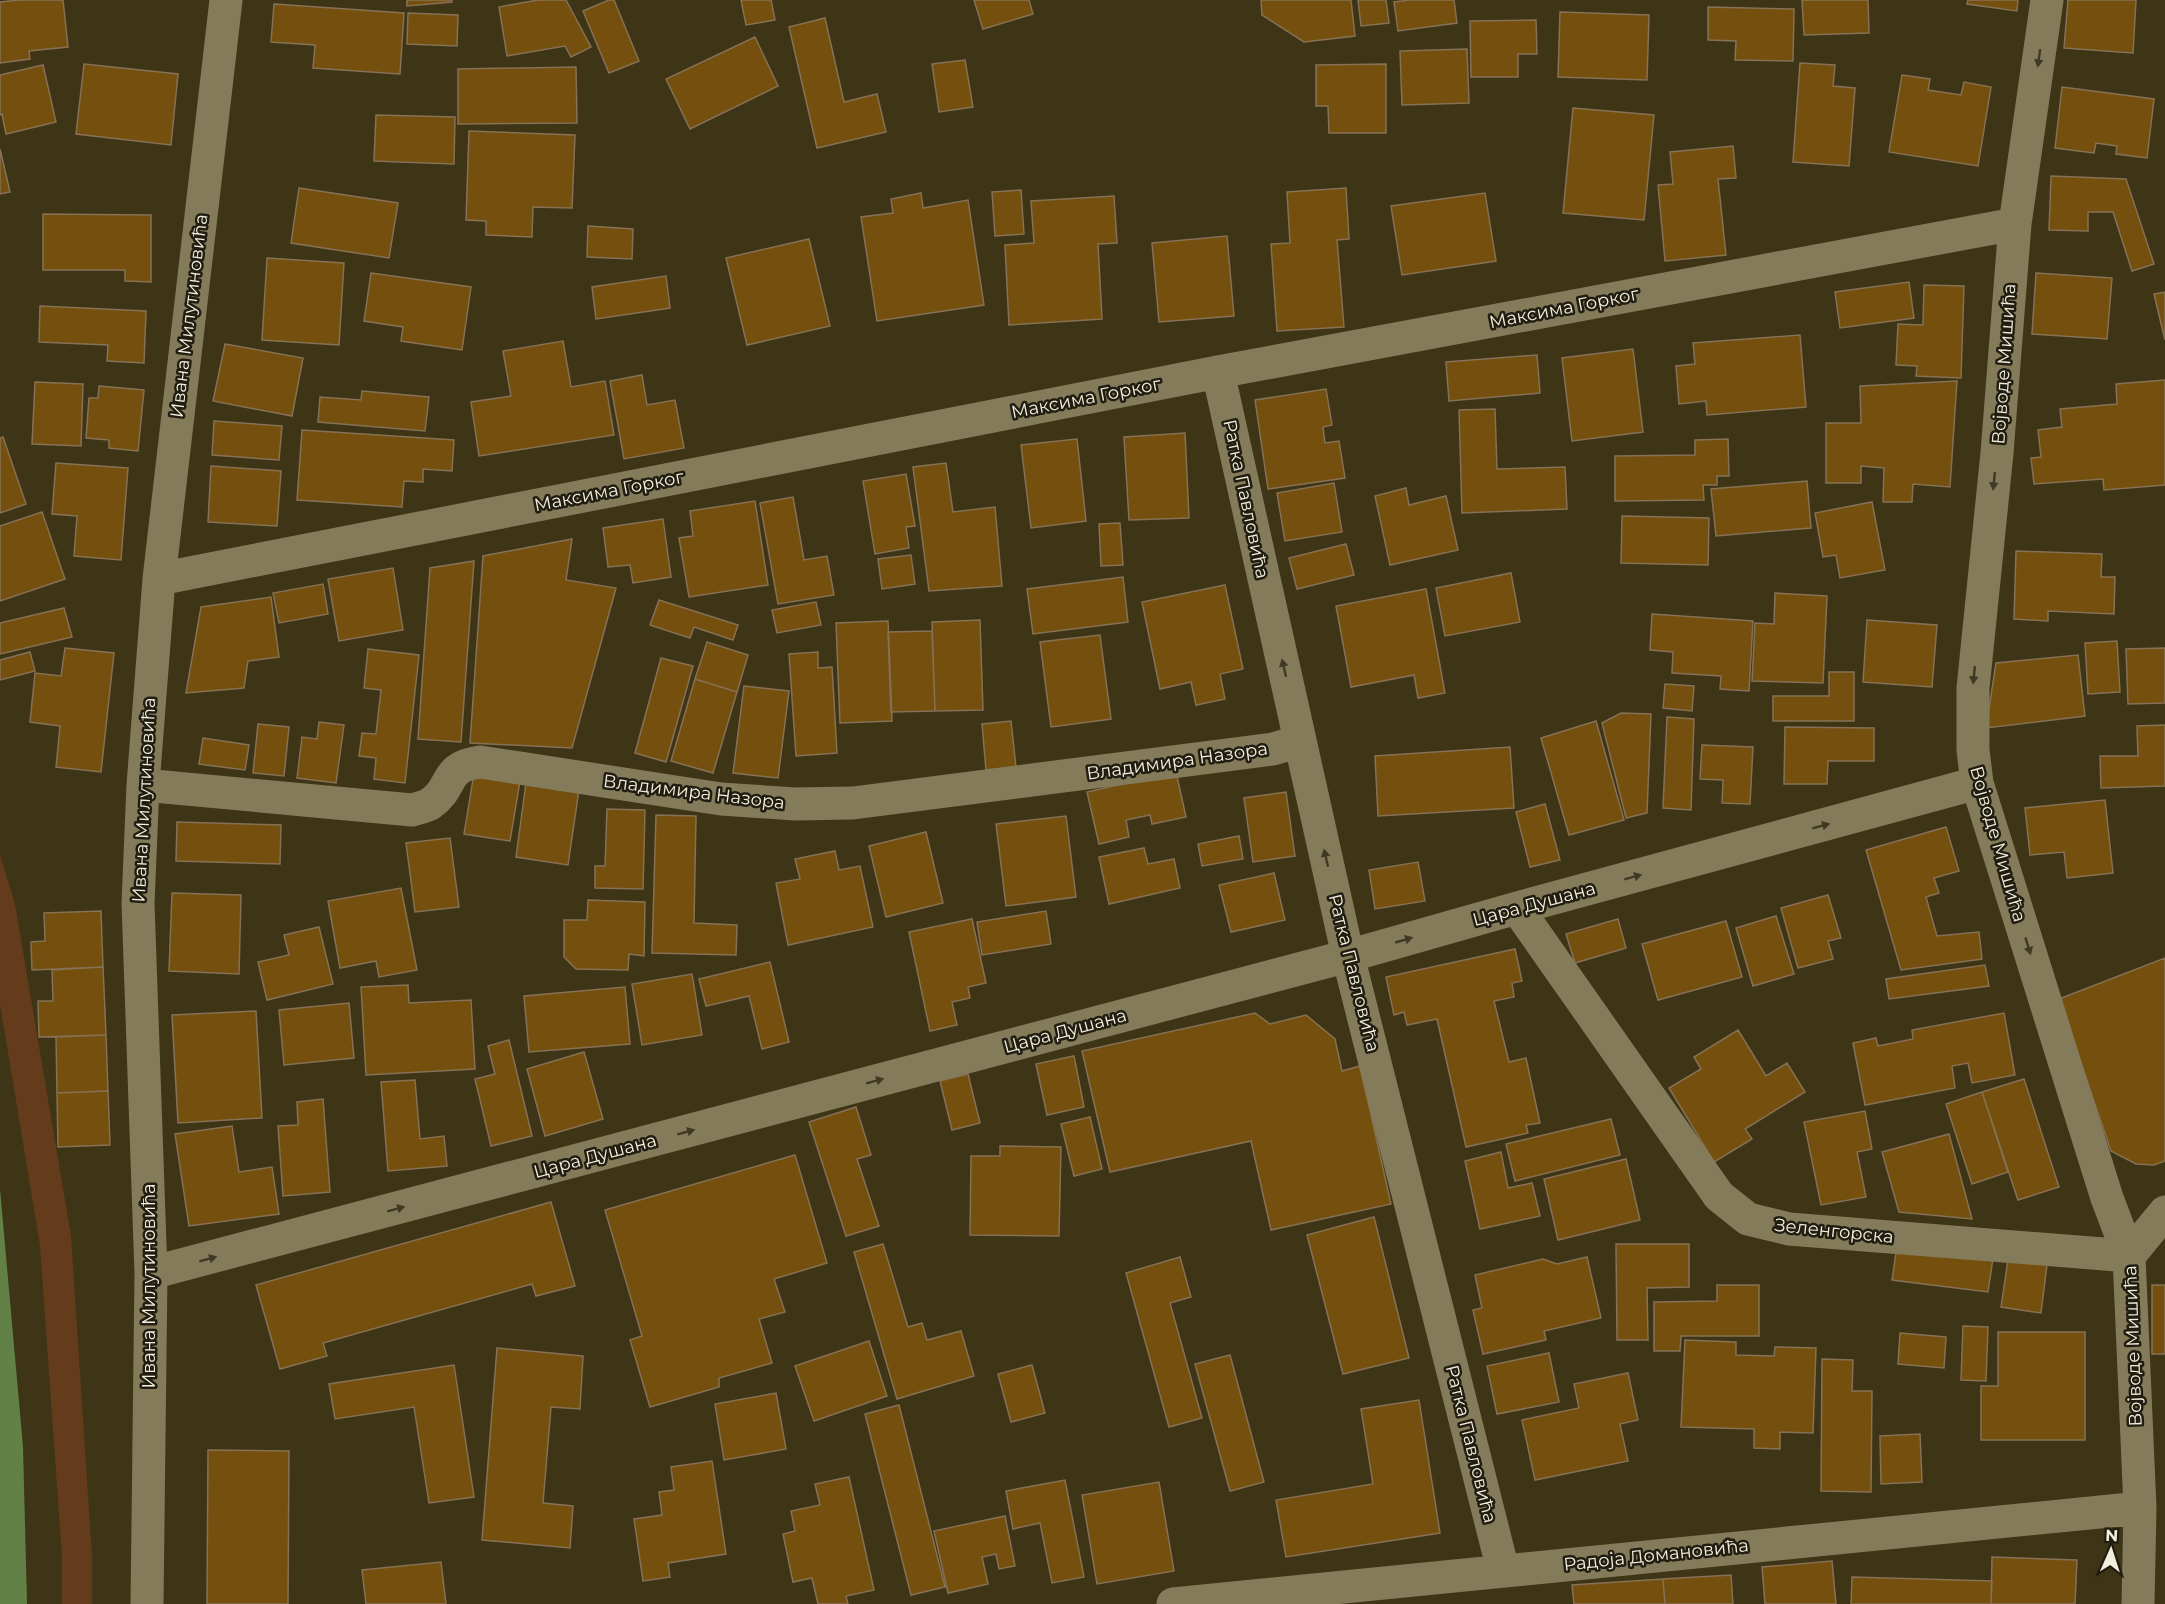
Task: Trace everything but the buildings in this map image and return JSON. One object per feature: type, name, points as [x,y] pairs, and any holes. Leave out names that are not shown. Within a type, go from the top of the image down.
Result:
[{"type":"street","name":"Ивана Милутиновића","points":[[147,1604],[151,1273],[138,903],[143,785],[159,579],[226,0]]},
{"type":"street","name":"Војводе Мишића","points":[[2047,0],[2015,224],[1997,453],[1973,688],[1973,750],[1977,783],[2107,1198],[2129,1256],[2140,1508],[2138,1604]]},
{"type":"street","name":"Максима Горког","points":[[159,579],[1218,372],[2015,224]]},
{"type":"street","name":"Ратка Павловића","points":[[1218,372],[1348,956],[1503,1570]]},
{"type":"street","name":"Владимира Назора","points":[[143,785],[412,810],[429,805],[441,794],[453,774],[464,764],[480,762],[721,799],[795,804],[853,803],[1273,749],[1300,741]]},
{"type":"street","name":"Цара Душана","points":[[151,1273],[1348,956],[1977,783]]},
{"type":"street","name":"Зеленгорска","points":[[1517,908],[1719,1196],[1748,1219],[1789,1229],[2129,1256]]},
{"type":"street","points":[[2129,1256],[2165,1212]]},
{"type":"street","name":"Радоја Домановића","points":[[1173,1604],[2140,1508]]},
{"type":"shaded area","points":[[0,855],[15,904],[71,1236],[92,1557],[92,1604],[62,1604],[62,1556],[40,1245],[0,1004]]},
{"type":"shaded area","points":[[0,1189],[23,1447],[27,1604],[0,1604]]}]
